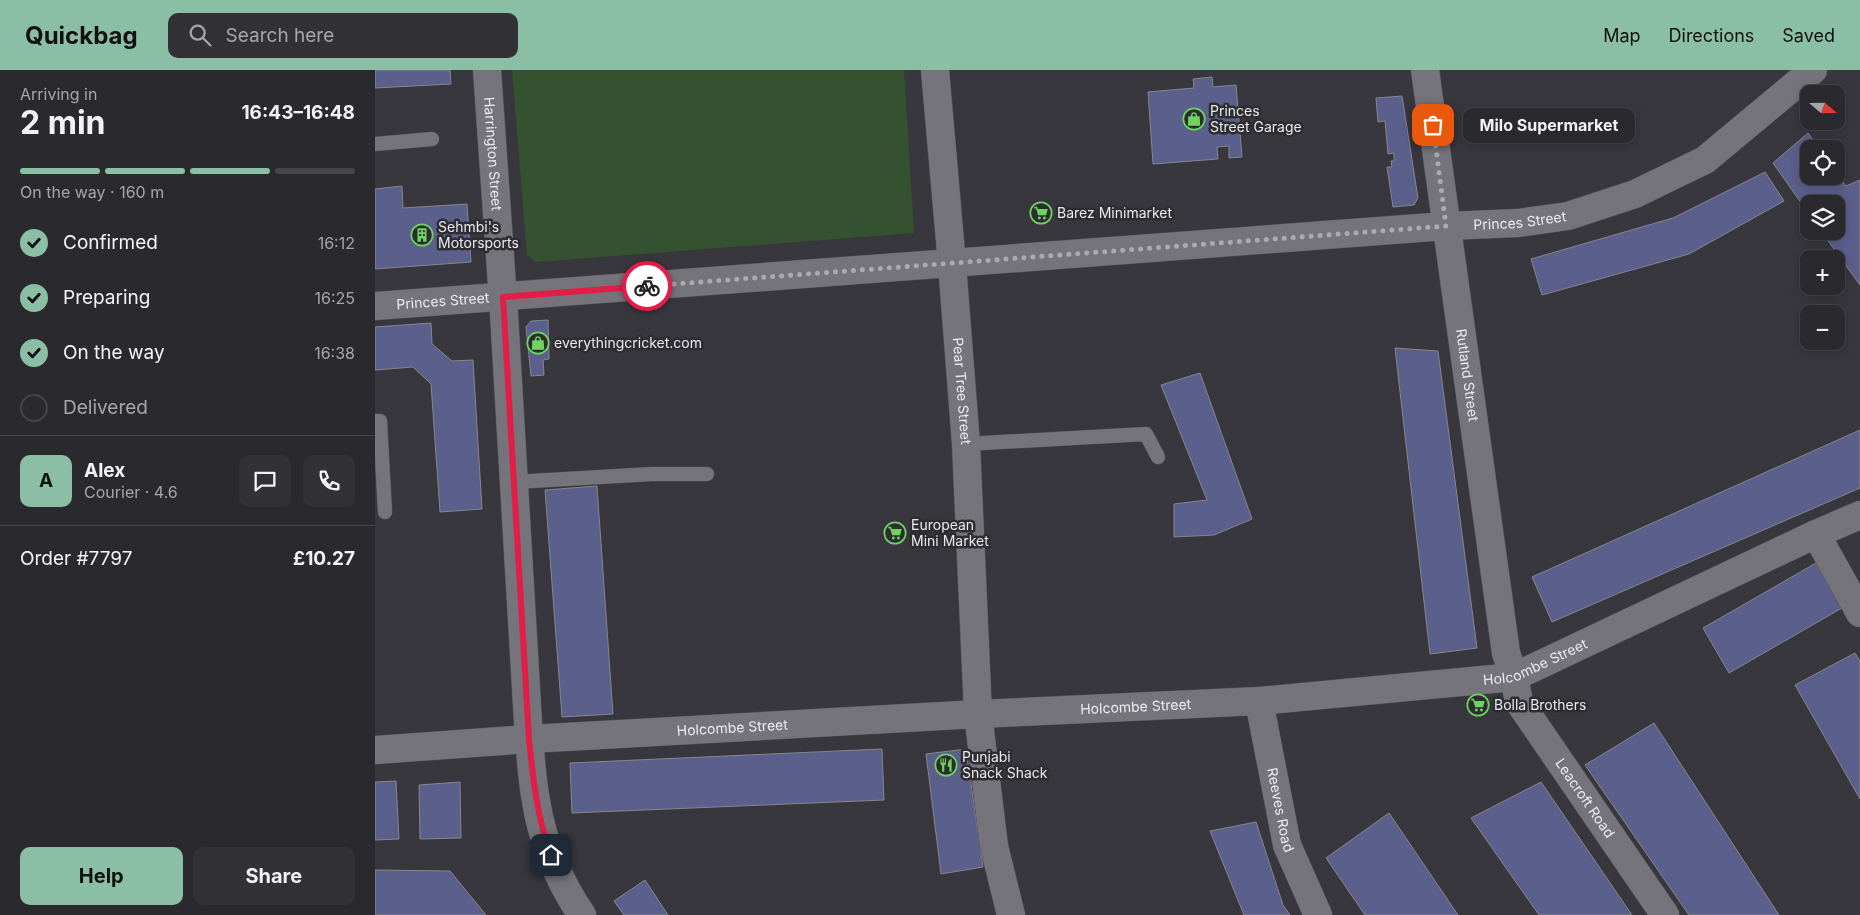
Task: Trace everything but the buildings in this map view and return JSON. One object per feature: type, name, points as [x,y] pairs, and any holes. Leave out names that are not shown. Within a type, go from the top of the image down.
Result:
[{"type":"street","name":"Harrington Street","points":[[487,70],[503,297],[529,739],[536,801],[544,835],[559,873],[582,915]]},
{"type":"street","name":"Pear Tree Street","points":[[935,70],[965,444],[978,714],[993,846],[1011,915]]},
{"type":"street","name":"Rutland Street","points":[[1425,70],[1506,652],[1514,677]]},
{"type":"street","name":"Princes Street","points":[[375,306],[1446,226],[1518,223],[1568,216],[1635,194],[1705,160],[1813,70]]},
{"type":"street","name":"Holcombe Street","points":[[375,750],[529,739],[978,714],[1259,701],[1514,677],[1860,514]]},
{"type":"street","points":[[1816,534],[1860,613]]},
{"type":"street","name":"Leacroft Road","points":[[1514,677],[1519,702],[1665,915]]},
{"type":"street","name":"Reeves Road","points":[[1259,701],[1287,845],[1318,915]]},
{"type":"lane","points":[[375,144],[432,139]]},
{"type":"lane","points":[[375,421],[380,421],[385,512]]},
{"type":"lane","points":[[965,444],[1146,434],[1158,457]]},
{"type":"lane","points":[[514,482],[652,474],[707,474]]},
{"type":"green space","points":[[512,70],[904,70],[914,233],[536,262],[527,255]]},
{"type":"way so far","points":[[647,286],[1446,226],[1433,125]]},
{"type":"place","name":"Princes Street Garage","points":[[1194,119]]},
{"type":"place","name":"Milo Supermarket","points":[[1433,125]]},
{"type":"place","name":"Barez Minimarket","points":[[1041,213]]},
{"type":"place","name":"Sehmbi's Motorsports","points":[[422,235]]},
{"type":"place","name":"everythingcricket.com","points":[[538,343]]},
{"type":"place","name":"European Mini Market","points":[[895,533]]},
{"type":"place","name":"Bolla Brothers","points":[[1478,705]]},
{"type":"place","name":"Punjabi Snack Shack","points":[[946,765]]},
{"type":"route","points":[[551,855],[536,801],[529,739],[503,297],[647,286]]}]
